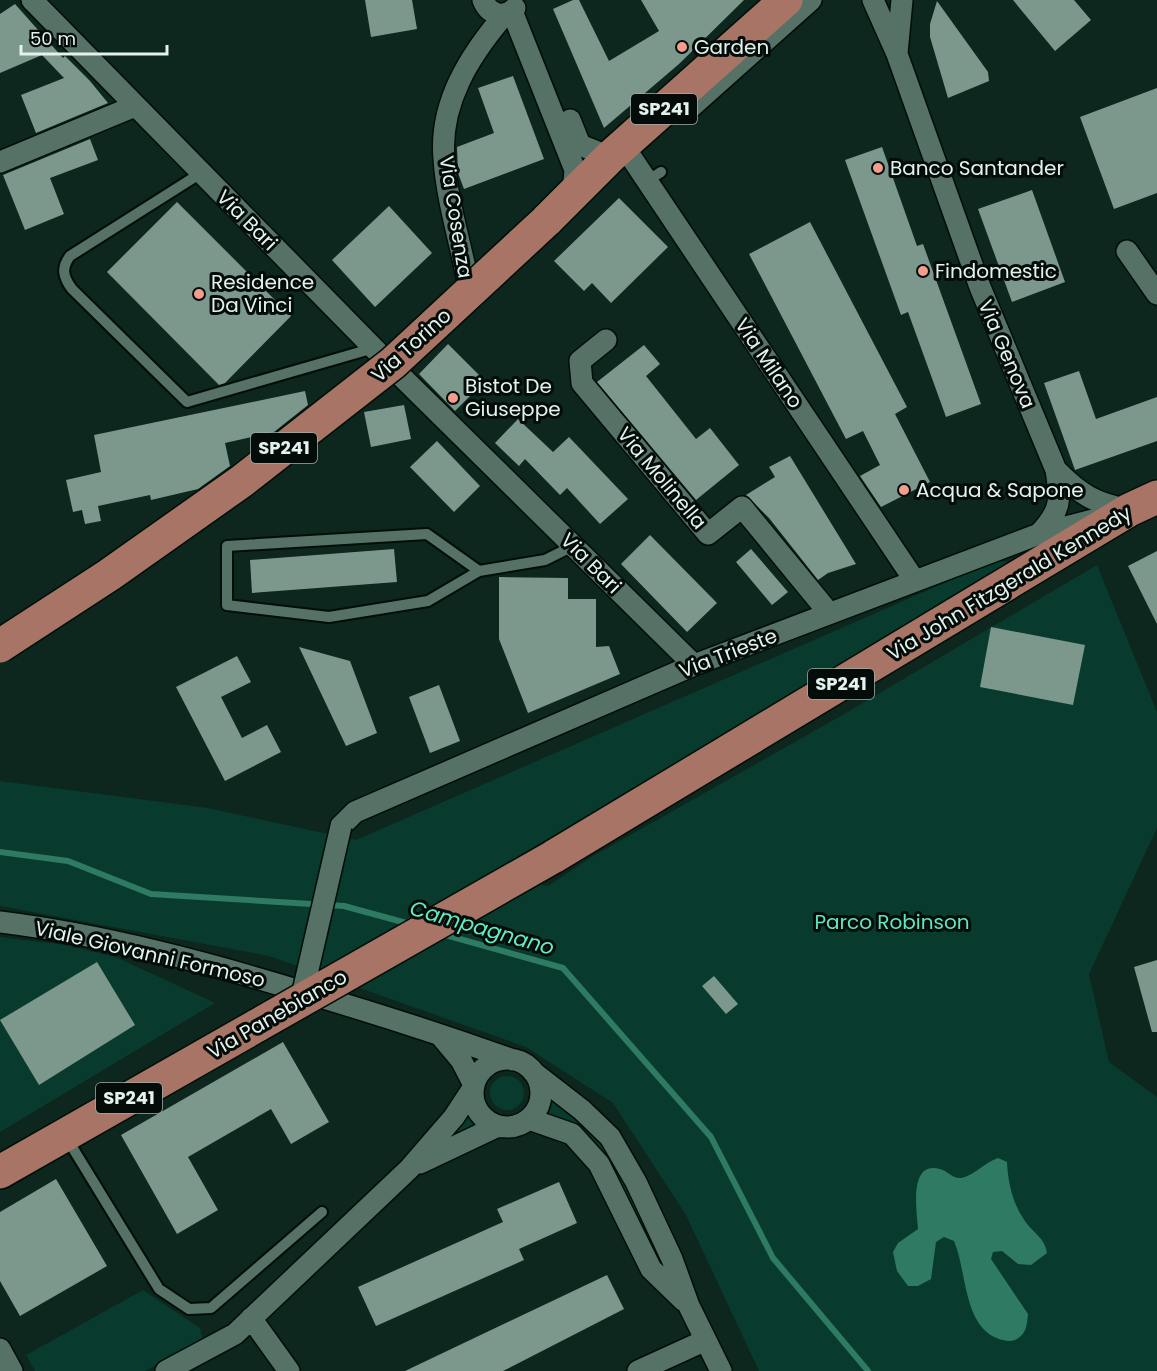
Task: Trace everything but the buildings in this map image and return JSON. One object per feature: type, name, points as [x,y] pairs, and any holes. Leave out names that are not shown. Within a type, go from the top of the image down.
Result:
[{"type":"main road","name":"Via Torino","points":[[0,646],[109,575],[242,481],[393,363],[546,221],[573,193],[622,154],[786,0]]},
{"type":"main road","name":"Via John Fitzgerald Kennedy","points":[[553,857],[1143,504]]},
{"type":"main road","name":"Via Panebianco","points":[[0,1172],[553,857]]},
{"type":"street","points":[[483,0],[488,9],[515,6]]},
{"type":"street","points":[[515,6],[580,145],[622,154],[811,0]]},
{"type":"street","name":"Via Genova","points":[[873,0],[897,54],[980,287],[1056,470],[1079,493],[1101,505],[1143,504]]},
{"type":"street","name":"Via Genova","points":[[897,54],[902,0]]},
{"type":"street","name":"Via Bari","points":[[46,4],[135,106],[406,381],[694,665]]},
{"type":"street","points":[[515,6],[575,170],[573,193]]},
{"type":"street","name":"Via Cosenza","points":[[406,381],[421,357],[465,309],[468,282],[443,158],[446,124],[460,76],[476,48],[515,6]]},
{"type":"street","points":[[0,162],[135,106]]},
{"type":"street","name":"Via Milano","points":[[622,154],[654,176],[915,580]]},
{"type":"street","points":[[1127,252],[1157,294]]},
{"type":"street","name":"Via Molinella","points":[[606,340],[580,361],[582,383],[708,534],[742,507],[829,613]]},
{"type":"street","points":[[1039,534],[1058,508],[1056,470]]},
{"type":"street","name":"Via Trieste","points":[[301,1000],[348,819],[694,665],[1039,534],[1143,504]]},
{"type":"street","name":"Viale Giovanni Formoso","points":[[0,922],[51,928],[213,964],[438,1033],[513,1060]]},
{"type":"street","points":[[438,1033],[461,1060],[474,1087],[476,1108],[482,1116],[498,1126],[509,1127],[529,1119],[536,1111],[540,1091],[533,1072]]},
{"type":"street","points":[[166,1371],[235,1334],[408,1169],[454,1117],[485,1068],[503,1060],[513,1060],[533,1072],[582,1110],[610,1137],[636,1182],[672,1258],[688,1306],[721,1371]]},
{"type":"street","points":[[529,1119],[572,1134],[599,1164],[651,1269],[688,1306]]},
{"type":"street","points":[[408,1169],[498,1126]]},
{"type":"street","points":[[251,1318],[289,1371]]},
{"type":"street","points":[[638,1371],[706,1340]]},
{"type":"street","points":[[0,1349],[12,1371]]},
{"type":"lane","points":[[201,173],[70,256],[64,264],[64,275],[72,289],[187,402],[375,348]]},
{"type":"lane","points":[[479,571],[427,534],[227,546],[227,606],[329,617],[428,601],[479,571],[545,560],[573,546]]},
{"type":"lane","points":[[64,1134],[159,1289],[189,1309],[211,1308],[322,1212]]},
{"type":"green space","name":"Parco Robinson","points":[[997,560],[1006,562],[1006,567],[490,873],[548,886],[595,855],[839,717],[1097,565],[1157,712],[1157,828],[1089,974],[1109,1062],[1157,1097],[1157,1371],[759,1371],[686,1215],[613,1103],[526,1047],[269,956],[0,906],[0,781],[208,808],[356,840]]},
{"type":"green space","points":[[0,937],[67,945],[116,957],[215,1003],[0,1132]]},
{"type":"green space","points":[[507,1076],[519,1081],[524,1093],[519,1105],[507,1110],[495,1105],[490,1093],[495,1081]]},
{"type":"green space","points":[[543,1087],[604,1142],[666,1260],[668,1280],[602,1162],[537,1116],[544,1103]]},
{"type":"green space","points":[[470,1099],[475,1114],[486,1124],[427,1154]]},
{"type":"green space","points":[[143,1290],[200,1328],[203,1340],[145,1371],[35,1371],[26,1355]]},
{"type":"shaded area","points":[[998,1158],[1007,1162],[1013,1198],[1019,1212],[1044,1243],[1047,1253],[1031,1265],[1018,1264],[1002,1251],[993,1252],[991,1259],[1028,1314],[1023,1334],[1011,1341],[999,1339],[987,1333],[972,1311],[954,1241],[944,1237],[936,1242],[931,1279],[918,1286],[908,1286],[897,1271],[893,1252],[898,1243],[918,1229],[916,1200],[919,1180],[923,1172],[930,1168],[940,1169],[961,1178]]},
{"type":"waterway","name":"Campagnano","points":[[0,852],[68,861],[151,894],[344,906],[410,924]]},
{"type":"waterway","name":"Campagnano","points":[[442,934],[563,968],[711,1137],[773,1258],[868,1371]]},
{"type":"place","name":"Garden","points":[[682,47]]},
{"type":"place","name":"Banco Santander","points":[[878,168]]},
{"type":"place","name":"Findomestic","points":[[923,271]]},
{"type":"place","name":"Residence Da Vinci","points":[[199,294]]},
{"type":"place","name":"Bistot De Giuseppe","points":[[453,398]]},
{"type":"place","name":"Acqua & Sapone","points":[[904,490]]}]
